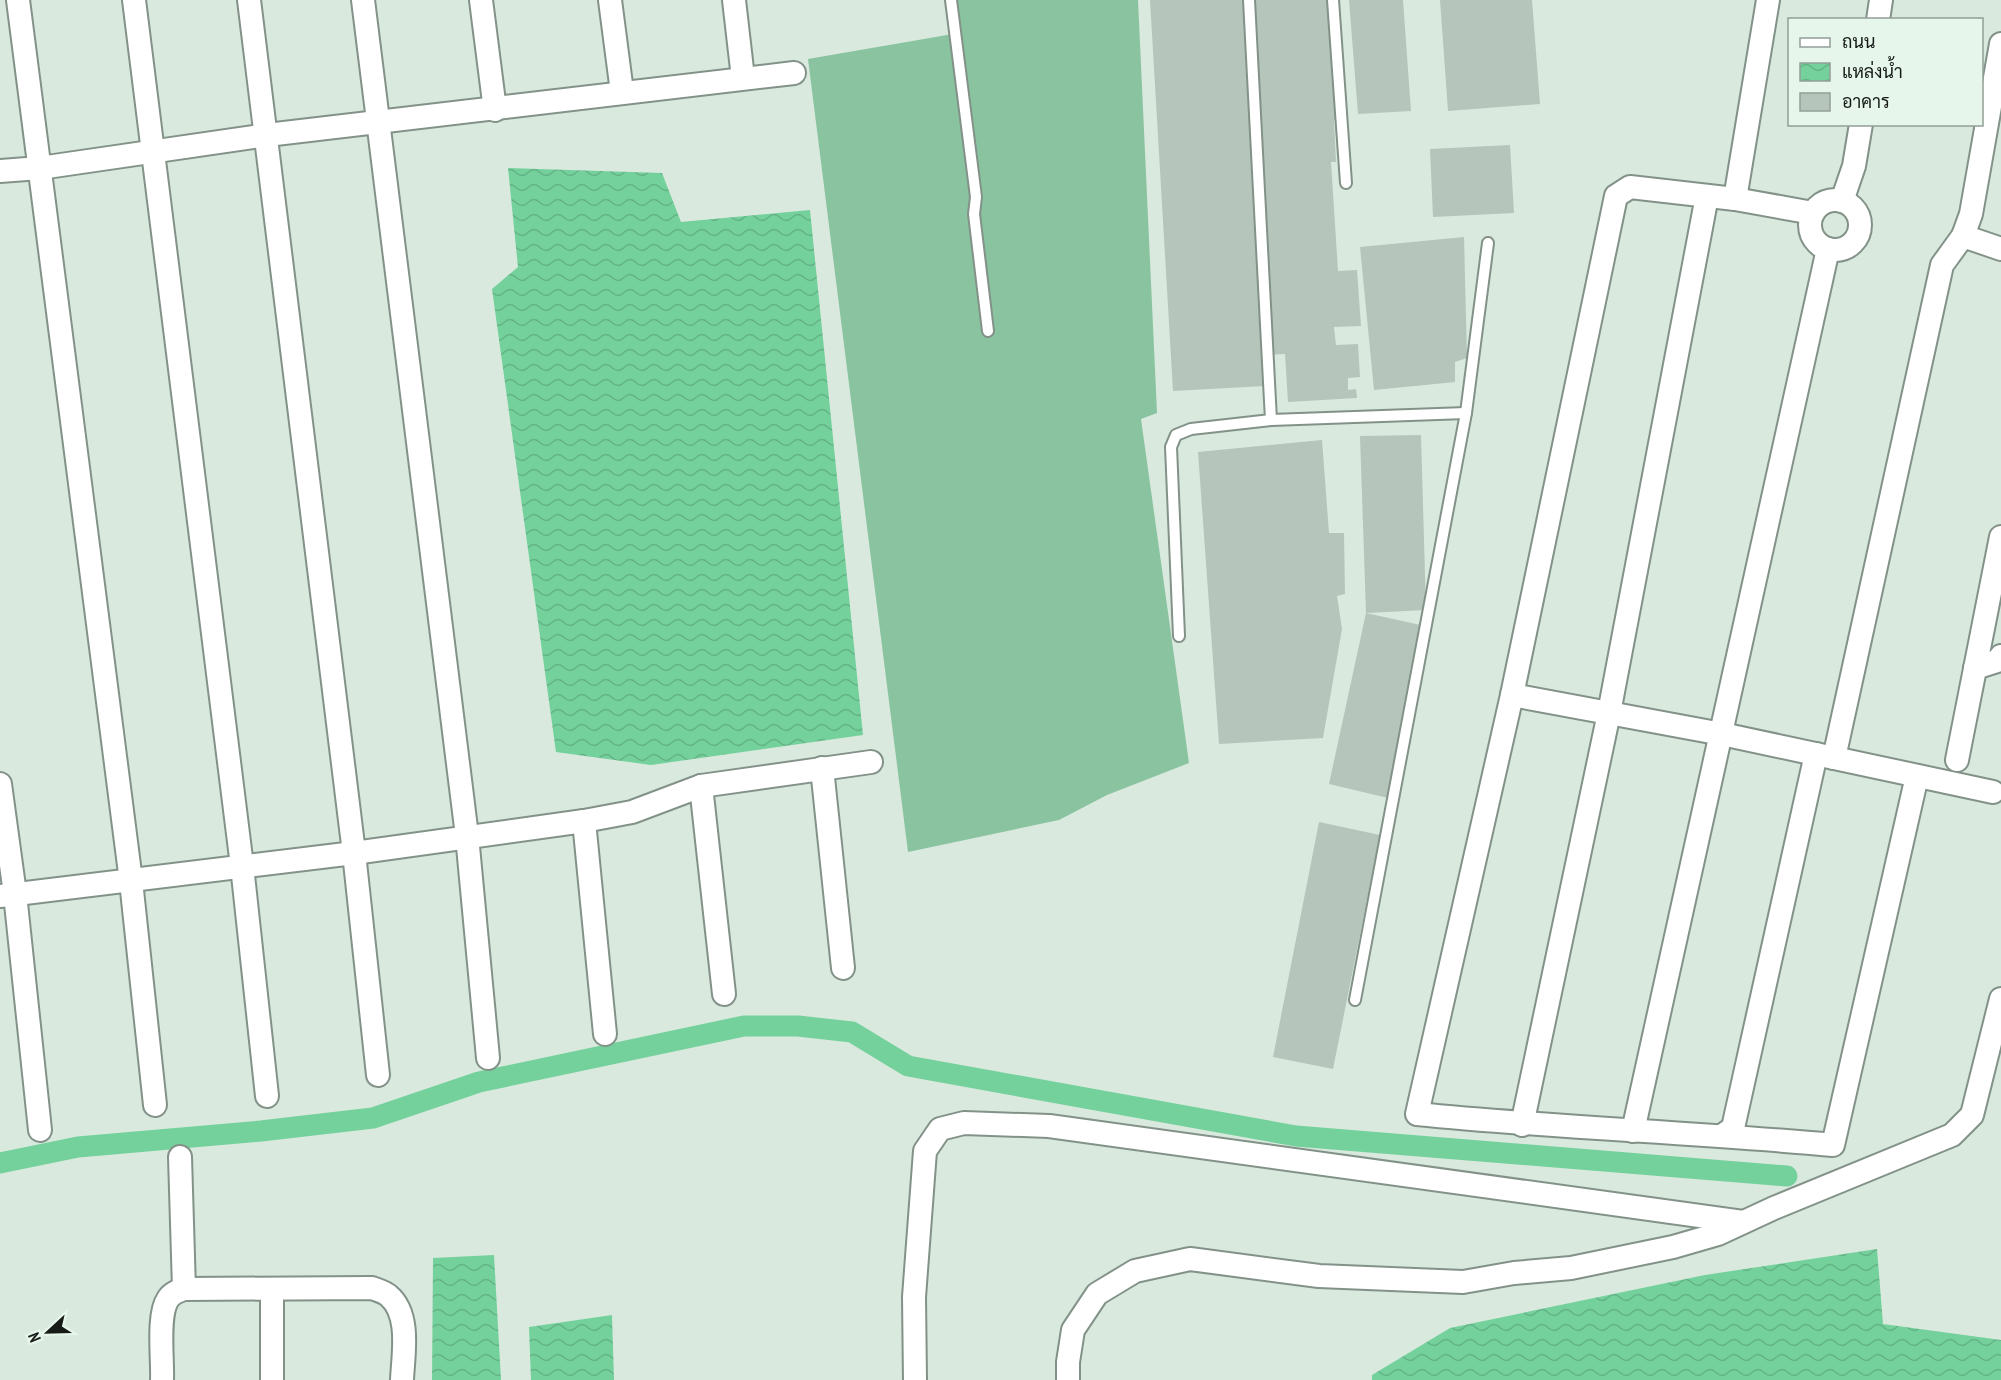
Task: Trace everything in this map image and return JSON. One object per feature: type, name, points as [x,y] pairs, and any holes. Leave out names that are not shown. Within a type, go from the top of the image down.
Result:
[{"type":"street","points":[[18,0],[131,881],[155,1105]]},
{"type":"street","points":[[134,0],[242,866],[267,1096]]},
{"type":"street","points":[[249,0],[354,854],[378,1075]]},
{"type":"street","points":[[363,0],[467,836],[488,1058]]},
{"type":"street","points":[[482,0],[495,110]]},
{"type":"street","points":[[610,0],[622,92]]},
{"type":"street","points":[[734,0],[743,78]]},
{"type":"street","points":[[1735,199],[1768,0]]},
{"type":"street","points":[[1878,18],[1881,0]]},
{"type":"street","points":[[1723,1135],[1732,1128],[1825,756],[1942,265],[1963,236],[1971,214],[2001,44]]},
{"type":"street","points":[[0,171],[40,168],[267,135],[495,110],[622,92],[794,73]]},
{"type":"street","points":[[1842,201],[1854,166],[1861,126]]},
{"type":"street","points":[[1813,213],[1735,199],[1630,187],[1616,196],[1512,695],[1417,1114],[1522,1125],[1723,1135],[1833,1145],[1917,776]]},
{"type":"street","points":[[1522,1125],[1609,713],[1707,196]]},
{"type":"street","points":[[1833,200],[1850,205],[1859,219],[1857,236],[1845,248],[1828,249],[1814,239],[1811,231],[1813,213],[1825,202],[1833,200]]},
{"type":"street","points":[[1963,236],[2001,249]]},
{"type":"street","points":[[1633,1131],[1828,249]]},
{"type":"street","points":[[1957,760],[2001,537]]},
{"type":"street","points":[[1975,668],[1997,661],[2001,656]]},
{"type":"street","points":[[1512,695],[1722,734],[1993,792]]},
{"type":"street","points":[[7,895],[354,854],[584,821],[632,812],[701,786],[871,762]]},
{"type":"street","points":[[822,768],[843,968]]},
{"type":"street","points":[[0,784],[7,895],[40,1130]]},
{"type":"street","points":[[701,786],[724,994]]},
{"type":"street","points":[[584,821],[605,1034]]},
{"type":"street","points":[[1068,1380],[1073,1330],[1097,1294],[1135,1271],[1190,1258],[1319,1276],[1463,1281],[1571,1268],[1718,1234],[1952,1135],[1972,1115],[2001,999]]},
{"type":"street","points":[[915,1380],[914,1297],[925,1151],[940,1129],[964,1123],[1049,1126],[1743,1222]]},
{"type":"street","points":[[180,1157],[184,1289]]},
{"type":"street","points":[[162,1380],[163,1310],[169,1298],[184,1289],[372,1288],[389,1296],[399,1311],[403,1325],[402,1380]]},
{"type":"street","points":[[272,1290],[272,1380]]},
{"type":"lane","points":[[951,0],[976,197],[974,214],[988,331]]},
{"type":"lane","points":[[1249,0],[1271,420]]},
{"type":"lane","points":[[1333,0],[1346,183]]},
{"type":"lane","points":[[1355,1000],[1466,413],[1488,243]]},
{"type":"lane","points":[[1179,636],[1171,447],[1176,435],[1191,429],[1271,420],[1466,413]]},
{"type":"shaded area","points":[[952,0],[1138,0],[1157,413],[1141,419],[1189,763],[1107,795],[1059,820],[908,852],[808,59],[953,34]]},
{"type":"water","points":[[508,168],[662,173],[681,222],[810,210],[863,735],[651,765],[556,752],[492,289],[518,267]]},
{"type":"water","points":[[1877,1249],[1883,1324],[2001,1340],[2001,1380],[1372,1380],[1372,1375],[1450,1328],[1705,1275]]},
{"type":"water","points":[[494,1255],[501,1380],[432,1380],[433,1258]]},
{"type":"water","points":[[612,1315],[614,1380],[531,1380],[529,1327]]},
{"type":"building","points":[[1150,0],[1338,0],[1339,120],[1334,120],[1336,162],[1331,162],[1338,271],[1357,270],[1361,326],[1334,327],[1336,345],[1358,344],[1360,377],[1348,378],[1348,390],[1356,389],[1357,398],[1288,402],[1285,354],[1263,355],[1265,386],[1173,391]]},
{"type":"building","points":[[1349,0],[1403,0],[1411,111],[1358,114]]},
{"type":"building","points":[[1440,0],[1532,0],[1540,104],[1448,111]]},
{"type":"building","points":[[1510,145],[1514,213],[1433,217],[1430,149]]},
{"type":"building","points":[[1464,237],[1467,358],[1455,362],[1455,382],[1374,390],[1360,247]]},
{"type":"building","points":[[1421,435],[1426,610],[1366,613],[1360,436]]},
{"type":"building","points":[[1322,440],[1329,533],[1344,533],[1345,594],[1337,596],[1342,629],[1323,738],[1219,744],[1198,452]]},
{"type":"building","points":[[1366,613],[1425,626],[1388,798],[1329,784]]},
{"type":"building","points":[[1319,822],[1380,835],[1333,1069],[1273,1057]]},
{"type":"waterway","points":[[0,1163],[78,1147],[261,1131],[373,1118],[479,1082],[744,1026],[798,1026],[852,1032],[908,1066],[1296,1136],[1787,1176]]}]
